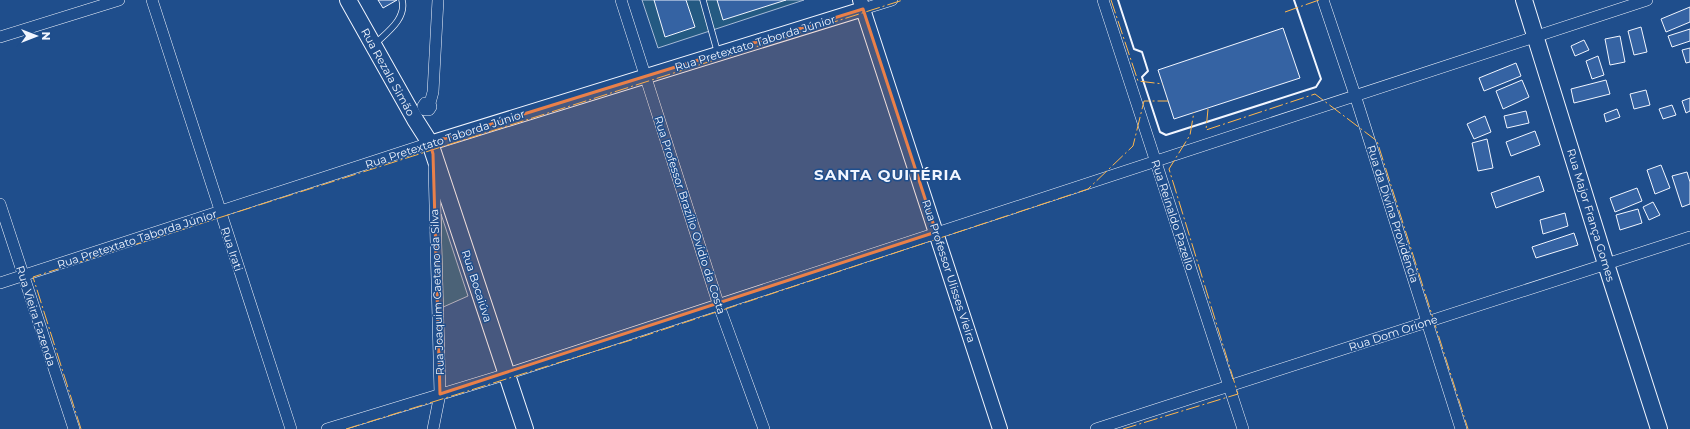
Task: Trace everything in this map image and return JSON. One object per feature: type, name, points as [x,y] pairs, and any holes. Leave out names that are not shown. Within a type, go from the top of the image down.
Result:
[{"type":"main road","name":"Rua Rezala Simão","points":[[348,0],[432,149]]},
{"type":"main road","name":"Rua Major França Gomes","points":[[1524,0],[1658,429]]},
{"type":"main road","name":"Rua Bocaiúva","points":[[432,149],[525,429]]},
{"type":"street","points":[[0,37],[119,0]]},
{"type":"street","name":"Rua Irati","points":[[152,0],[291,429]]},
{"type":"street","points":[[430,103],[433,92],[438,0]]},
{"type":"street","name":"Rua Professor Brazílio Ovídio da Costa","points":[[621,0],[718,303],[764,429]]},
{"type":"street","name":"Rua Pretextato Taborda Júnior","points":[[0,283],[220,212],[432,149],[646,77],[718,55],[861,5],[892,0]]},
{"type":"street","name":"Rua Reinaldo Pazello","points":[[1103,0],[1243,429]]},
{"type":"street","name":"Rua da Divina Providência","points":[[1323,0],[1355,95],[1461,429]]},
{"type":"street","points":[[327,429],[506,374],[718,303],[1647,0]]},
{"type":"street","name":"Rua Professor Ulisses Vieira","points":[[861,5],[1000,429]]},
{"type":"street","name":"Rua Joaquim Caetano da Silva","points":[[432,149],[440,394],[433,429]]},
{"type":"street","name":"Rua Vieira Fazenda","points":[[0,204],[74,429]]},
{"type":"street","name":"Rua Dom Orione","points":[[1096,429],[1123,425],[1229,386],[1690,237]]},
{"type":"lane","points":[[374,46],[400,18],[403,4],[402,0]]},
{"type":"lane","points":[[703,0],[718,55]]},
{"type":"highlighted area","points":[[863,9],[936,232],[440,394],[433,154],[430,143]]},
{"type":"shaded area","points":[[642,0],[804,0],[658,48]]},
{"type":"shaded area","points":[[441,214],[468,296],[441,308]]},
{"type":"building","points":[[378,0],[397,0],[383,8]]},
{"type":"building","points":[[654,0],[686,0],[695,27],[665,37]]},
{"type":"building","points":[[717,0],[786,0],[723,20]]},
{"type":"building","points":[[1690,7],[1690,22],[1666,32],[1661,19]]},
{"type":"building","points":[[1641,27],[1647,52],[1634,55],[1628,31]]},
{"type":"building","points":[[1283,28],[1300,78],[1174,119],[1158,70]]},
{"type":"building","points":[[1690,29],[1690,41],[1672,47],[1668,36]]},
{"type":"building","points":[[1620,36],[1625,62],[1610,65],[1605,39]]},
{"type":"building","points":[[1584,40],[1589,50],[1575,56],[1571,46]]},
{"type":"building","points":[[1690,48],[1690,62],[1686,63],[1682,50]]},
{"type":"building","points":[[1598,56],[1604,75],[1592,79],[1586,61]]},
{"type":"building","points":[[1516,63],[1521,76],[1484,91],[1479,78]]},
{"type":"building","points":[[1522,80],[1529,97],[1503,109],[1496,91]]},
{"type":"building","points":[[1606,80],[1610,94],[1574,103],[1571,89]]},
{"type":"building","points":[[1646,90],[1650,105],[1634,109],[1630,94]]},
{"type":"building","points":[[1690,98],[1690,111],[1686,113],[1682,101]]},
{"type":"building","points":[[1672,105],[1676,115],[1663,119],[1659,109]]},
{"type":"building","points":[[1617,109],[1620,117],[1606,122],[1604,114]]},
{"type":"building","points":[[1526,111],[1529,123],[1507,128],[1504,116]]},
{"type":"building","points":[[1485,116],[1491,132],[1474,139],[1467,124]]},
{"type":"building","points":[[1535,131],[1540,145],[1511,156],[1506,142]]},
{"type":"building","points":[[1487,139],[1493,168],[1478,171],[1472,143]]},
{"type":"building","points":[[1661,165],[1670,188],[1655,194],[1647,170]]},
{"type":"building","points":[[1687,172],[1690,182],[1690,204],[1682,207],[1672,176]]},
{"type":"building","points":[[1539,176],[1544,191],[1496,208],[1491,193]]},
{"type":"building","points":[[1637,188],[1642,201],[1615,212],[1610,198]]},
{"type":"building","points":[[1653,202],[1660,215],[1649,220],[1643,207]]},
{"type":"building","points":[[1638,209],[1642,223],[1620,230],[1616,215]]},
{"type":"building","points":[[1565,213],[1568,226],[1543,234],[1540,220]]},
{"type":"building","points":[[1574,233],[1578,245],[1536,258],[1532,247]]},
{"type":"wall","points":[[1118,0],[1134,49],[1142,52],[1148,71],[1142,77],[1160,132],[1166,135],[1316,87],[1321,79],[1294,0]]},
{"type":"power","points":[[81,429],[33,277],[903,0]]},
{"type":"power","points":[[1111,0],[1138,81],[1163,84]]},
{"type":"power","points":[[1285,12],[1319,0]]},
{"type":"power","points":[[1208,109],[1206,130],[1315,94],[1377,141],[1468,429]]},
{"type":"power","points":[[346,429],[644,336],[1088,189],[1133,146],[1144,101],[1168,101]]},
{"type":"power","points":[[1123,429],[1238,394],[1169,169],[1190,135],[1194,112]]},
{"type":"district","name":"SANTA QUITÉRIA","points":[[888,175]]}]
